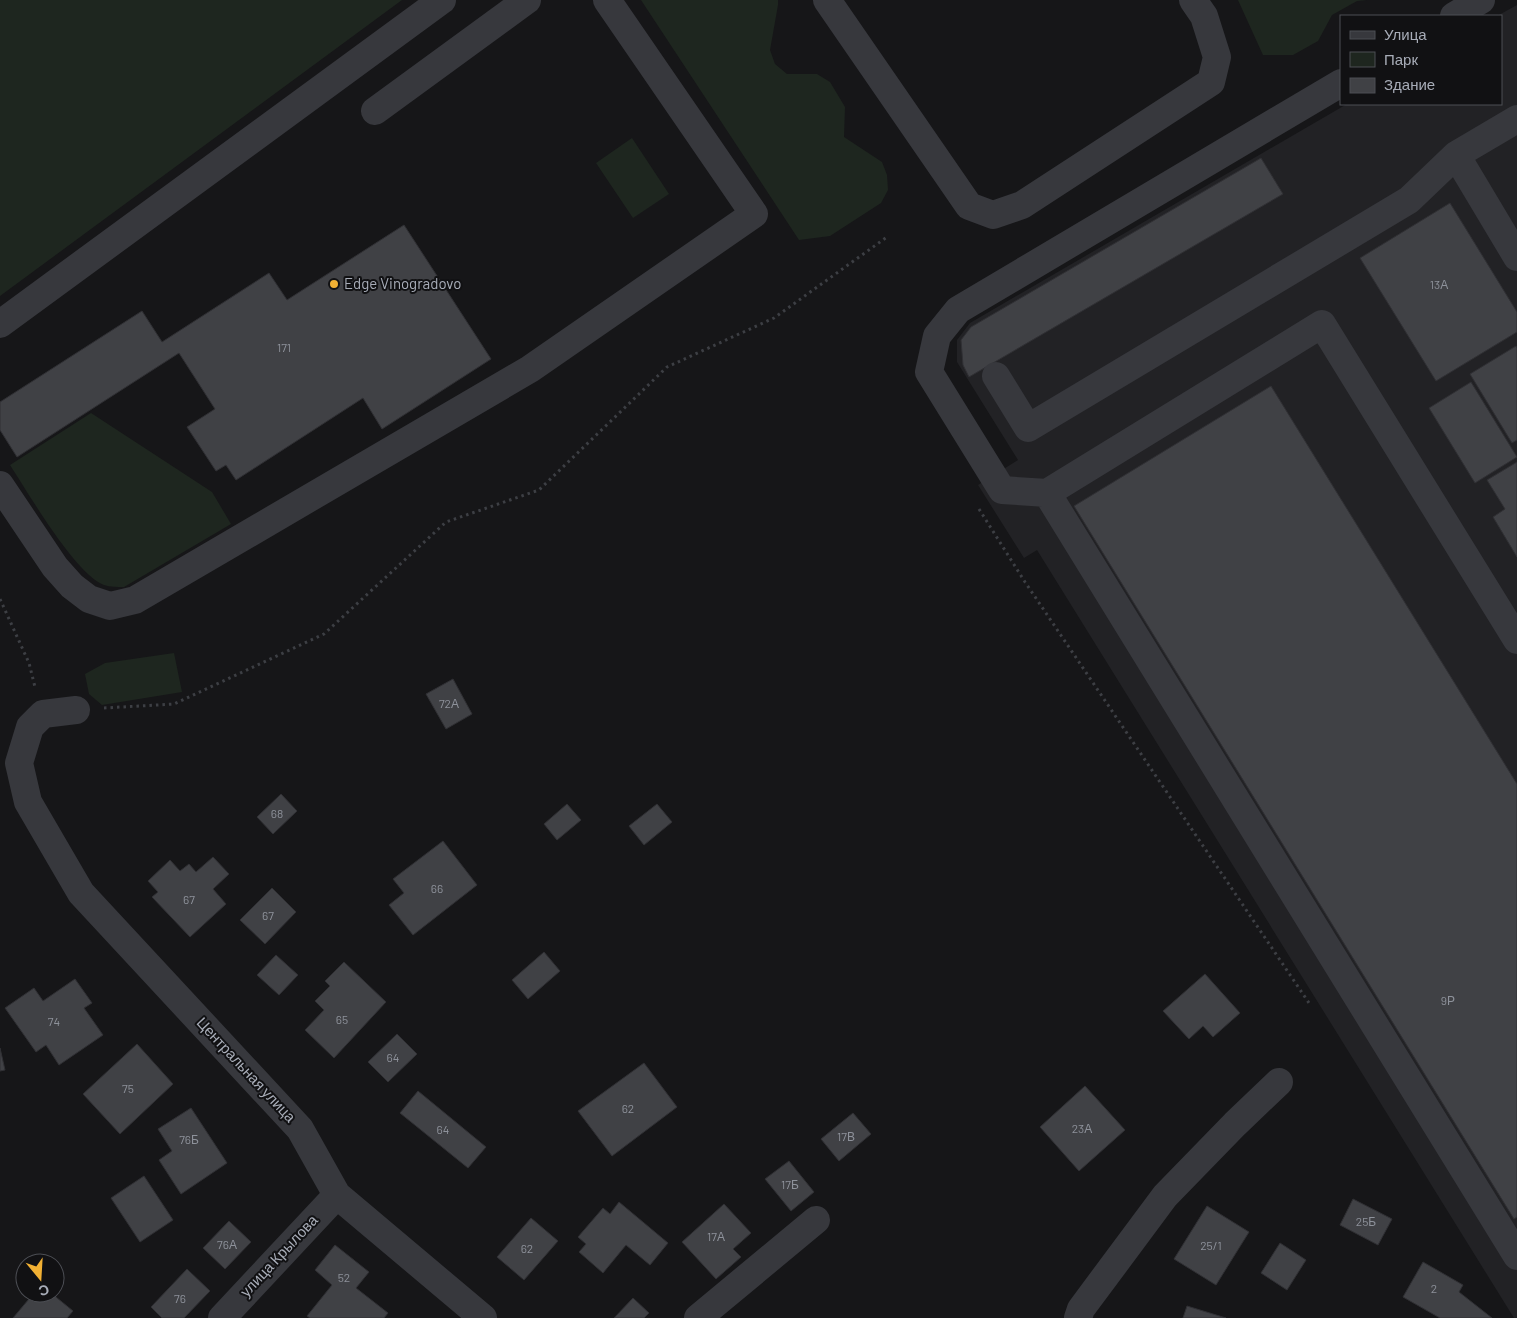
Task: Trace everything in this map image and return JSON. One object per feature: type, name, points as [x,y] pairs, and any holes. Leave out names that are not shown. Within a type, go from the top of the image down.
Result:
[{"type":"street","points":[[0,324],[442,0]]},
{"type":"street","points":[[375,111],[526,0]]},
{"type":"street","points":[[0,485],[55,567],[72,586],[89,599],[110,606],[134,600],[530,369],[754,214],[607,0]]},
{"type":"street","points":[[827,0],[968,206],[993,215],[1022,205],[1210,82],[1217,57],[1204,16],[1193,0]]},
{"type":"street","points":[[1456,15],[1482,0]]},
{"type":"street","points":[[1340,84],[958,310],[937,336],[929,372],[1002,490],[1047,493],[1322,324],[1517,640]]},
{"type":"street","points":[[996,376],[1028,428],[1409,200],[1456,156],[1517,119]]},
{"type":"street","points":[[1456,156],[1517,257]]},
{"type":"street","points":[[1047,493],[1517,1256]]},
{"type":"street","points":[[43,714],[76,710]]},
{"type":"street","name":"Центральная улица","points":[[43,714],[30,727],[19,763],[28,802],[81,893],[300,1128],[337,1195],[483,1318]]},
{"type":"street","points":[[1078,1318],[1080,1309],[1164,1196],[1279,1082]]},
{"type":"street","name":"улица Крылова","points":[[222,1318],[337,1195]]},
{"type":"street","points":[[698,1318],[816,1220]]},
{"type":"path","points":[[76,710],[174,704],[324,634],[446,522],[539,490],[667,367],[774,318],[887,237]]},
{"type":"path","points":[[976,504],[1025,582],[1309,1003]]},
{"type":"path","points":[[0,599],[29,663],[43,714]]},
{"type":"shaded area","points":[[1517,5],[1517,1318],[1514,1318],[1037,550],[1024,558],[978,485],[1018,460],[957,362],[957,340],[970,323],[1345,105],[1502,105],[1502,15],[1499,15]]},
{"type":"green space","points":[[0,0],[402,0],[0,296]]},
{"type":"green space","points":[[641,0],[778,0],[770,50],[775,64],[787,74],[817,74],[830,82],[845,107],[844,137],[882,162],[887,175],[888,190],[881,203],[830,236],[799,240]]},
{"type":"green space","points":[[1238,0],[1367,0],[1357,1],[1332,15],[1318,41],[1293,55],[1263,55]]},
{"type":"green space","points":[[632,138],[669,194],[633,218],[596,163]]},
{"type":"green space","points":[[91,413],[212,492],[231,524],[124,587],[111,587],[92,578],[53,532],[10,465]]},
{"type":"green space","points":[[174,653],[182,692],[102,705],[89,694],[85,674],[105,663]]},
{"type":"building","points":[[1261,158],[1283,194],[969,377],[963,365],[961,340],[971,327]]},
{"type":"building","points":[[1450,203],[1517,312],[1517,332],[1436,381],[1360,258]]},
{"type":"building","points":[[404,225],[491,359],[382,429],[363,398],[236,480],[226,465],[216,471],[187,427],[215,409],[179,353],[17,457],[0,430],[0,402],[142,311],[162,342],[269,273],[287,300]]},
{"type":"building","points":[[1516,346],[1517,440],[1512,443],[1470,374]]},
{"type":"building","points":[[1471,382],[1517,457],[1475,483],[1429,408]]},
{"type":"building","points":[[1271,386],[1517,784],[1517,1217],[1514,1219],[1074,506]]},
{"type":"building","points":[[1517,462],[1517,557],[1493,517],[1505,509],[1487,480]]},
{"type":"building","points":[[453,679],[472,714],[446,729],[426,694]]},
{"type":"building","points":[[281,794],[297,811],[273,834],[257,817]]},
{"type":"building","points":[[567,804],[581,820],[557,840],[544,824]]},
{"type":"building","points":[[657,804],[672,822],[644,845],[629,826]]},
{"type":"building","points":[[443,841],[477,885],[413,935],[389,905],[404,893],[393,879]]},
{"type":"building","points":[[213,857],[229,874],[213,889],[226,904],[190,937],[152,897],[158,892],[148,881],[170,860],[180,871],[189,864],[196,872]]},
{"type":"building","points":[[272,888],[296,912],[265,944],[240,920]]},
{"type":"building","points":[[544,952],[560,971],[528,999],[512,980]]},
{"type":"building","points":[[276,955],[298,975],[279,995],[257,975]]},
{"type":"building","points":[[344,962],[386,1002],[334,1058],[305,1030],[324,1010],[315,1001],[330,986],[325,981]]},
{"type":"building","points":[[1205,974],[1240,1013],[1213,1037],[1203,1026],[1189,1039],[1163,1011]]},
{"type":"building","points":[[75,979],[92,1003],[84,1008],[103,1035],[59,1065],[46,1045],[36,1052],[5,1008],[34,988],[43,1001]]},
{"type":"building","points":[[397,1034],[417,1054],[388,1082],[368,1062]]},
{"type":"building","points":[[137,1044],[173,1084],[120,1134],[83,1094]]},
{"type":"building","points":[[0,1048],[5,1070],[0,1071]]},
{"type":"building","points":[[644,1063],[677,1107],[612,1156],[578,1111]]},
{"type":"building","points":[[1085,1086],[1125,1130],[1079,1171],[1040,1127]]},
{"type":"building","points":[[418,1091],[486,1147],[468,1168],[400,1113]]},
{"type":"building","points":[[191,1108],[227,1163],[181,1194],[159,1160],[172,1151],[158,1129]]},
{"type":"building","points":[[853,1113],[871,1134],[839,1161],[821,1139]]},
{"type":"building","points":[[789,1161],[814,1192],[791,1211],[765,1179]]},
{"type":"building","points":[[144,1176],[173,1220],[140,1242],[111,1198]]},
{"type":"building","points":[[1353,1199],[1392,1219],[1378,1245],[1340,1225]]},
{"type":"building","points":[[619,1202],[668,1243],[650,1265],[626,1245],[603,1273],[579,1252],[586,1244],[578,1237],[603,1208],[610,1214]]},
{"type":"building","points":[[724,1204],[751,1233],[733,1249],[741,1257],[716,1279],[682,1242]]},
{"type":"building","points":[[1207,1206],[1249,1232],[1216,1285],[1174,1259]]},
{"type":"building","points":[[531,1218],[558,1241],[524,1280],[497,1257]]},
{"type":"building","points":[[229,1221],[251,1242],[225,1269],[203,1248]]},
{"type":"building","points":[[1280,1243],[1306,1260],[1287,1290],[1261,1273]]},
{"type":"building","points":[[335,1245],[369,1272],[356,1288],[388,1313],[384,1318],[310,1318],[307,1316],[332,1285],[315,1270]]},
{"type":"building","points":[[1423,1262],[1463,1285],[1459,1292],[1492,1318],[1440,1318],[1403,1297]]},
{"type":"building","points":[[187,1269],[210,1291],[184,1318],[162,1318],[151,1307]]},
{"type":"building","points":[[633,1298],[649,1313],[644,1318],[614,1318]]},
{"type":"building","points":[[26,1303],[63,1303],[73,1311],[67,1318],[13,1318]]},
{"type":"building","points":[[1187,1306],[1226,1318],[1183,1318]]},
{"type":"place","name":"Edge Vinogradovo","points":[[334,284]]}]
